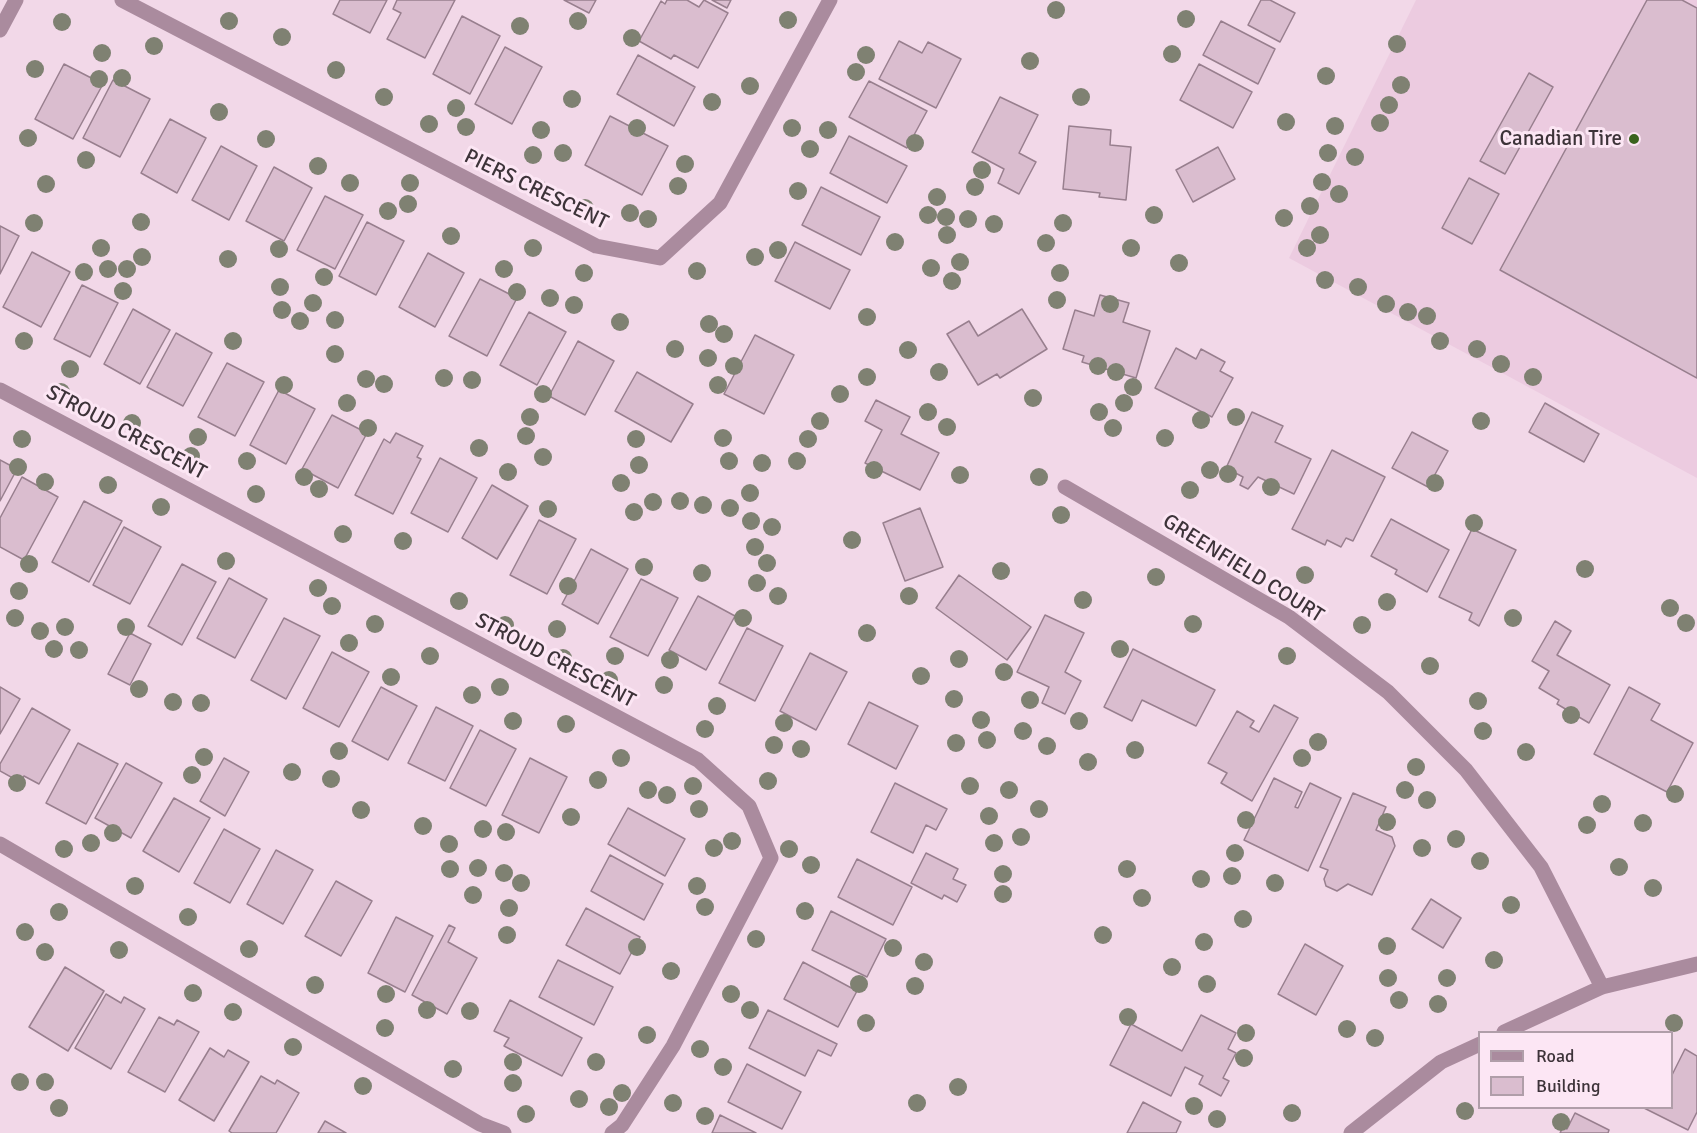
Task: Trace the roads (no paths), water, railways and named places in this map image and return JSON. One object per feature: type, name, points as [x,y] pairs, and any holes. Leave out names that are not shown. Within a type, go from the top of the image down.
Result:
[{"type":"street","points":[[0,30],[16,0]]},
{"type":"street","name":"PIERS CRESCENT","points":[[122,0],[596,246],[660,258],[720,203],[830,0]]},
{"type":"street","name":"STROUD CRESCENT","points":[[0,390],[698,760],[749,806],[771,858],[673,1046],[622,1125],[612,1133]]},
{"type":"street","name":"GREENFIELD COURT","points":[[1065,486],[1289,617],[1388,692],[1466,770],[1541,867],[1602,987]]},
{"type":"street","points":[[0,844],[480,1124],[504,1133]]},
{"type":"street","points":[[1506,1031],[1602,987],[1697,963]]},
{"type":"street","points":[[1352,1133],[1441,1062],[1478,1044]]},
{"type":"place","name":"Canadian Tire","points":[[1634,139]]}]
